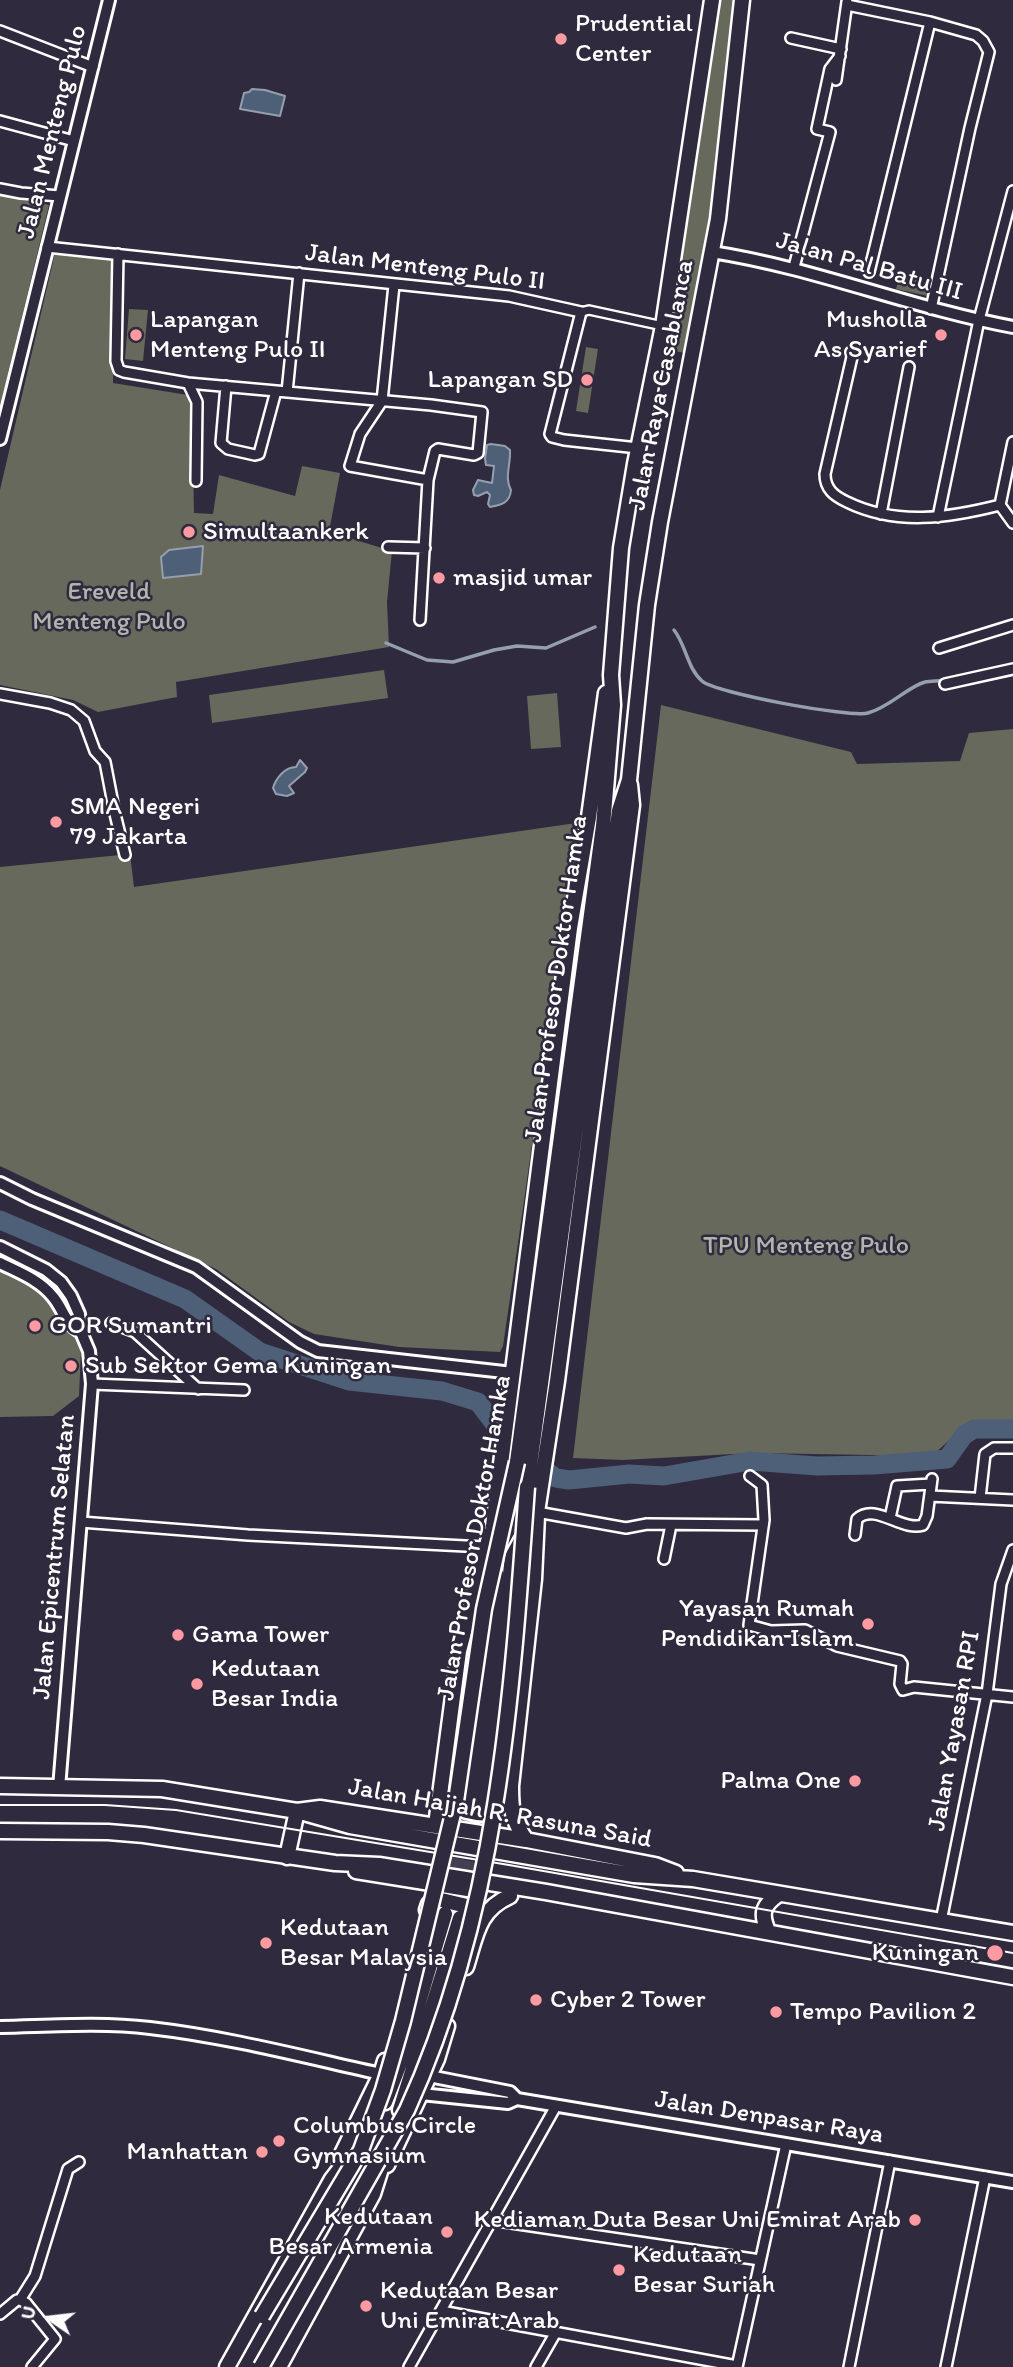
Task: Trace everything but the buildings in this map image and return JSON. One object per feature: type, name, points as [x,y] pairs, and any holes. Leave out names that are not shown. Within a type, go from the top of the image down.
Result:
[{"type":"main road","name":"Jalan Raya Casablanca","points":[[611,675],[621,548],[663,326],[712,0]]},
{"type":"main road","name":"Jalan Raya Casablanca","points":[[629,780],[644,629],[656,545],[722,190],[742,0]]},
{"type":"main road","name":"Jalan Profesor Doktor Hamka","points":[[261,2367],[407,2110],[426,2068],[468,1938],[497,1802],[518,1624],[527,1487],[610,826],[613,705],[611,675]]},
{"type":"main road","points":[[537,1512],[512,1558],[476,1803],[496,1580],[493,1526],[570,928],[589,817],[604,702],[611,675]]},
{"type":"main road","name":"Jalan Profesor Doktor Hamka","points":[[233,2367],[361,2150],[383,2090],[432,1907],[456,1801],[484,1609],[517,1462],[560,1135],[610,826],[619,811],[629,780]]},
{"type":"main road","points":[[526,1840],[515,1825],[511,1811],[511,1786],[534,1579],[537,1512],[567,1315],[632,804],[629,780]]},
{"type":"main road","points":[[436,1825],[459,1651],[485,1547],[493,1526]]},
{"type":"main road","name":"Jalan Hajjah R. Rasuna Said","points":[[0,1786],[162,1789],[297,1811],[350,1826],[634,1875],[693,1879],[1013,1933]]},
{"type":"main road","points":[[441,1789],[449,1804],[489,1814],[503,1801],[511,1786]]},
{"type":"main road","name":"Jalan Hajjah R. Rasuna Said","points":[[297,1811],[320,1808],[526,1840],[655,1865],[693,1879]]},
{"type":"main road","points":[[288,1857],[297,1811]]},
{"type":"main road","points":[[0,1831],[144,1835],[288,1857],[379,1865],[768,1931],[1013,1977]]},
{"type":"main road","points":[[335,1863],[358,1872],[589,1908],[618,1905]]},
{"type":"main road","points":[[409,1880],[425,1895],[426,1914]]},
{"type":"main road","points":[[768,1931],[762,1917],[763,1910],[779,1894]]},
{"type":"main road","points":[[279,2367],[338,2263],[437,2059],[477,1930],[492,1905],[510,1896]]},
{"type":"main road","points":[[227,2367],[332,2179],[381,2074],[429,1904],[437,1899],[471,1907],[477,1930]]},
{"type":"main road","points":[[332,2179],[376,2120],[408,2042],[452,1916],[408,2087],[373,2194]]},
{"type":"street","name":"Jalan Menteng Pulo","points":[[0,439],[109,0]]},
{"type":"street","points":[[836,80],[847,3],[976,35],[987,46],[988,60],[970,128],[931,309]]},
{"type":"street","points":[[869,272],[930,22]]},
{"type":"street","points":[[0,31],[93,67]]},
{"type":"street","points":[[790,38],[840,53]]},
{"type":"street","points":[[794,267],[830,132],[817,129],[830,69],[840,53]]},
{"type":"street","points":[[0,121],[74,141]]},
{"type":"street","points":[[0,189],[60,196]]},
{"type":"street","points":[[938,517],[979,320],[1013,191]]},
{"type":"street","name":"Jalan Menteng Pulo II","points":[[47,247],[509,296],[581,312]]},
{"type":"street","name":"Jalan Pal Batu III","points":[[712,252],[794,267],[931,309],[1013,327]]},
{"type":"street","points":[[118,254],[116,361],[119,370],[188,383],[482,412],[478,453],[474,455],[438,449],[435,451],[428,481],[420,620]]},
{"type":"street","points":[[287,392],[299,273]]},
{"type":"street","points":[[394,285],[382,401],[360,434],[351,467],[428,481]]},
{"type":"street","points":[[639,448],[564,440],[551,434],[581,312],[589,310],[663,326]]},
{"type":"street","points":[[851,352],[825,481],[829,490],[839,498],[891,517],[961,515],[1000,505]]},
{"type":"street","points":[[881,514],[909,367]]},
{"type":"street","points":[[188,383],[197,402],[196,481]]},
{"type":"street","points":[[226,386],[221,443],[229,449],[255,455],[262,445],[276,391]]},
{"type":"street","points":[[1013,442],[1000,505],[1013,523]]},
{"type":"street","points":[[388,547],[425,548]]},
{"type":"street","points":[[939,648],[1013,625]]},
{"type":"street","points":[[945,684],[1013,669]]},
{"type":"street","points":[[0,694],[50,703],[71,710],[84,721],[95,751],[105,762],[114,814],[125,855]]},
{"type":"street","points":[[0,1183],[32,1199],[196,1266],[300,1342],[318,1350],[513,1373]]},
{"type":"street","points":[[0,1247],[46,1270],[61,1282],[77,1308],[64,1315]]},
{"type":"street","points":[[0,1263],[39,1284],[55,1299],[71,1326],[81,1332]]},
{"type":"street","name":"Jalan Epicentrum Selatan","points":[[60,1788],[92,1384],[89,1351],[81,1332],[77,1308]]},
{"type":"street","points":[[111,1323],[135,1332],[198,1388]]},
{"type":"street","points":[[92,1384],[244,1390]]},
{"type":"street","points":[[980,1498],[985,1454],[994,1448],[1013,1448]]},
{"type":"street","points":[[750,1476],[762,1485],[763,1525],[749,1625],[771,1631],[805,1630],[836,1646],[900,1661],[900,1685],[903,1690],[914,1687],[1013,1698]]},
{"type":"street","points":[[855,1535],[855,1524],[859,1515],[874,1514],[910,1528],[920,1527],[926,1520],[931,1482],[897,1486],[890,1518]]},
{"type":"street","points":[[930,1496],[1013,1500]]},
{"type":"street","points":[[537,1512],[626,1528],[648,1524],[763,1525]]},
{"type":"street","points":[[81,1522],[248,1535],[485,1547]]},
{"type":"street","points":[[664,1559],[671,1525]]},
{"type":"street","name":"Jalan Yayasan RPI","points":[[941,1921],[987,1694],[1000,1584],[1013,1550]]},
{"type":"street","points":[[0,2027],[97,2024],[150,2028],[266,2046],[381,2074]]},
{"type":"street","name":"Jalan Denpasar Raya","points":[[429,2076],[510,2092],[517,2099]]},
{"type":"street","name":"Jalan Denpasar Raya","points":[[421,2094],[508,2103],[517,2099],[1013,2182]]},
{"type":"street","points":[[409,2367],[556,2106]]},
{"type":"street","points":[[441,2311],[737,2367],[786,2144]]},
{"type":"street","points":[[849,2367],[890,2161]]},
{"type":"street","points":[[0,2313],[20,2300],[35,2276],[68,2169],[79,2162]]},
{"type":"street","points":[[946,2367],[985,2177]]},
{"type":"street","points":[[491,2220],[760,2260]]},
{"type":"street","points":[[20,2300],[26,2303],[55,2339],[32,2367]]},
{"type":"street","points":[[536,2367],[556,2332]]},
{"type":"green space","points":[[712,0],[742,0],[693,354],[659,349]]},
{"type":"green space","points":[[0,193],[49,205],[0,408]]},
{"type":"green space","name":"Ereveld Menteng Pulo","points":[[55,253],[114,259],[113,383],[188,395],[192,404],[194,513],[213,514],[219,475],[295,496],[302,466],[340,473],[329,532],[392,551],[387,602],[389,647],[176,682],[177,697],[98,712],[73,700],[0,685],[0,490]]},
{"type":"green space","points":[[900,274],[931,281],[928,296],[896,289]]},
{"type":"green space","name":"Lapangan Menteng Pulo II","points":[[129,309],[148,310],[143,361],[125,359]]},
{"type":"green space","name":"Lapangan SD","points":[[586,347],[598,349],[588,413],[576,411]]},
{"type":"green space","points":[[384,670],[388,698],[212,723],[209,695]]},
{"type":"green space","points":[[557,693],[561,747],[531,749],[527,696]]},
{"type":"green space","name":"TPU Menteng Pulo","points":[[661,705],[851,752],[857,764],[960,761],[969,733],[1013,729],[1013,1422],[968,1423],[932,1456],[752,1453],[623,1460],[573,1458]]},
{"type":"green space","points":[[576,823],[522,1215],[500,1352],[399,1347],[314,1334],[289,1322],[216,1269],[0,1166],[0,867],[130,854],[134,887]]},
{"type":"green space","name":"GOR Sumantri","points":[[0,1258],[39,1274],[60,1302],[81,1350],[79,1396],[53,1416],[0,1417]]},
{"type":"water","points":[[252,89],[285,96],[280,116],[240,109],[244,93]]},
{"type":"water","points":[[487,445],[505,446],[510,450],[508,476],[511,490],[507,501],[490,507],[490,495],[487,492],[478,496],[474,495],[473,490],[478,480],[492,483],[494,466],[486,465],[485,459]]},
{"type":"water","points":[[203,546],[201,574],[163,578],[161,557],[169,550]]},
{"type":"water","points":[[300,760],[307,768],[289,786],[294,793],[287,796],[276,794],[273,788],[279,777],[288,769],[296,767]]},
{"type":"waterway","points":[[386,643],[427,660],[453,662],[517,646],[546,648],[595,627]]},
{"type":"waterway","points":[[674,630],[693,670],[702,681],[731,692],[783,703],[836,712],[868,713],[925,682],[946,680]]},
{"type":"waterway","points":[[0,1220],[185,1299],[260,1352],[349,1381],[442,1391],[478,1402],[500,1431]]},
{"type":"waterway","points":[[545,1470],[556,1478],[569,1480],[629,1474],[664,1476],[750,1461],[817,1466],[947,1459],[964,1435],[974,1429],[1013,1429]]},
{"type":"tunnel","points":[[446,1913],[469,1801]]},
{"type":"tunnel","points":[[460,1916],[482,1804]]},
{"type":"tram line","points":[[0,1805],[105,1805],[176,1810],[1013,1953]]},
{"type":"place","name":"Prudential Center","points":[[561,39]]},
{"type":"place","name":"Lapangan Menteng Pulo II","points":[[136,335]]},
{"type":"place","name":"Musholla As Syarief","points":[[941,335]]},
{"type":"place","name":"Lapangan SD","points":[[587,380]]},
{"type":"place","name":"Simultaankerk","points":[[189,532]]},
{"type":"place","name":"masjid umar","points":[[439,578]]},
{"type":"place","name":"SMA Negeri 79 Jakarta","points":[[56,822]]},
{"type":"place","name":"GOR Sumantri","points":[[35,1326]]},
{"type":"place","name":"Sub Sektor Gema Kuningan","points":[[71,1366]]},
{"type":"place","name":"Yayasan Rumah Pendidikan Islam","points":[[868,1624]]},
{"type":"place","name":"Gama Tower","points":[[178,1635]]},
{"type":"place","name":"Kedutaan Besar India","points":[[197,1684]]},
{"type":"place","name":"Palma One","points":[[855,1781]]},
{"type":"place","name":"Kedutaan Besar Malaysia","points":[[266,1943]]},
{"type":"place","name":"Kuningan","points":[[995,1953]]},
{"type":"place","name":"Cyber 2 Tower","points":[[536,2000]]},
{"type":"place","name":"Tempo Pavilion 2","points":[[776,2012]]},
{"type":"place","name":"Columbus Circle Gymnasium","points":[[279,2141]]},
{"type":"place","name":"Manhattan","points":[[262,2152]]},
{"type":"place","name":"Kediaman Duta Besar Uni Emirat Arab","points":[[915,2220]]},
{"type":"place","name":"Kedutaan Besar Armenia","points":[[447,2232]]},
{"type":"place","name":"Kedutaan Besar Suriah","points":[[619,2270]]},
{"type":"place","name":"Kedutaan Besar Uni Emirat Arab","points":[[366,2306]]}]
